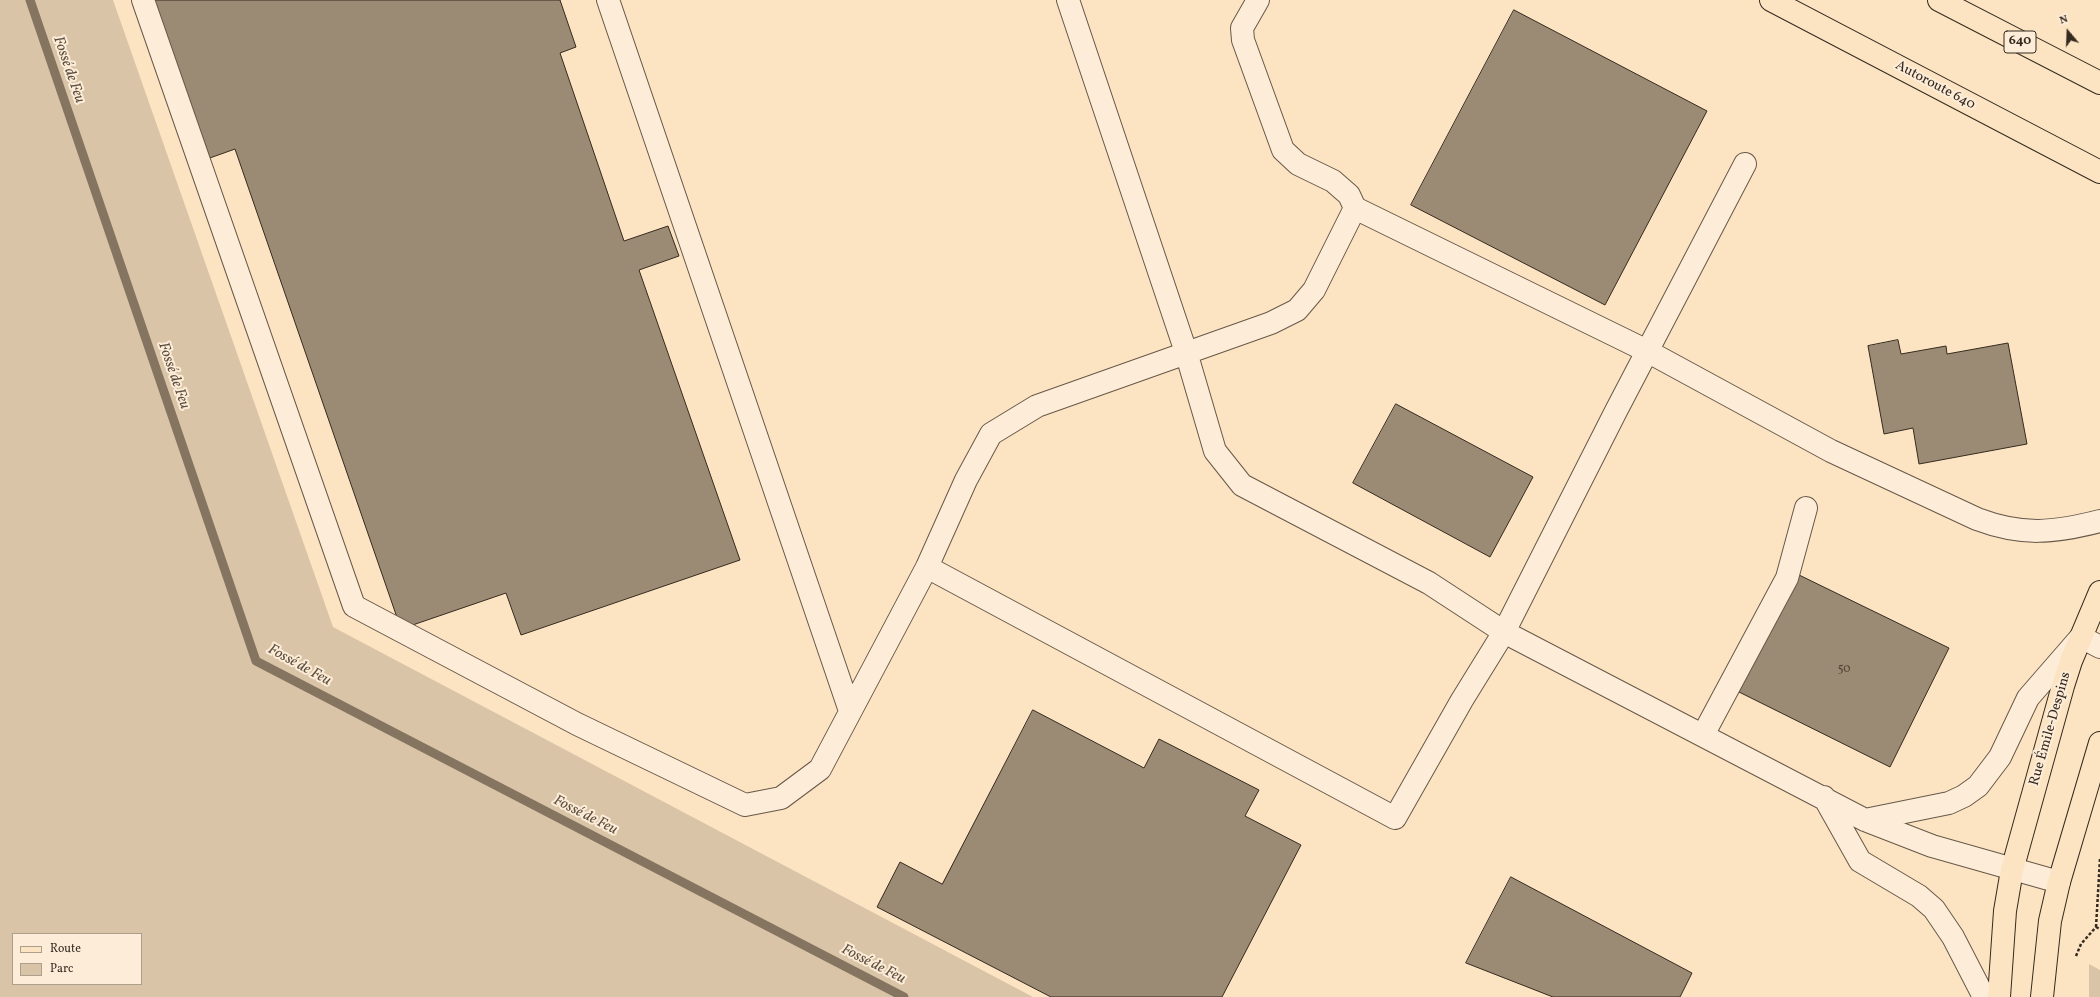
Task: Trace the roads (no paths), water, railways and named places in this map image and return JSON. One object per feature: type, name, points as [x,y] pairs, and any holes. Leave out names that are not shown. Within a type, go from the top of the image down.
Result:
[{"type":"main road","name":"Autoroute 640","points":[[1771,0],[2100,172]]},
{"type":"main road","name":"640","points":[[1939,0],[2100,83]]},
{"type":"main road","name":"Rue Émile-Despins","points":[[1999,997],[2005,911],[2012,870],[2062,686],[2091,642],[2100,592]]},
{"type":"main road","points":[[2042,997],[2050,920],[2059,882],[2100,743]]},
{"type":"lane","points":[[143,0],[354,606],[577,724],[745,805],[781,798],[820,769],[927,567],[966,480],[991,434],[1037,406],[1270,323],[1297,310],[1314,290],[1356,208]]},
{"type":"lane","points":[[608,0],[850,711]]},
{"type":"lane","points":[[1068,0],[1186,352],[1215,451],[1242,485],[1429,583],[1504,632],[1824,797],[1865,820],[1932,846],[2012,870],[2059,882]]},
{"type":"lane","points":[[1258,0],[1242,28],[1243,40],[1283,150],[1298,164],[1333,181],[1349,195],[1356,208],[1647,351],[1830,451],[1977,519],[1996,526],[2014,530],[2049,532],[2074,528],[2100,521]]},
{"type":"lane","points":[[927,567],[1395,818],[1462,700],[1504,632],[1647,351],[1745,164]]},
{"type":"lane","points":[[1703,735],[1787,578],[1806,508]]},
{"type":"lane","points":[[1865,820],[1950,803],[1964,796],[1978,786],[2000,757],[2028,698],[2091,642]]},
{"type":"lane","points":[[1824,797],[1860,860],[1919,896],[1934,909],[1956,943],[1984,997]]},
{"type":"waterway","name":"Fossé de Feu","points":[[30,0],[256,661],[904,997]]}]
